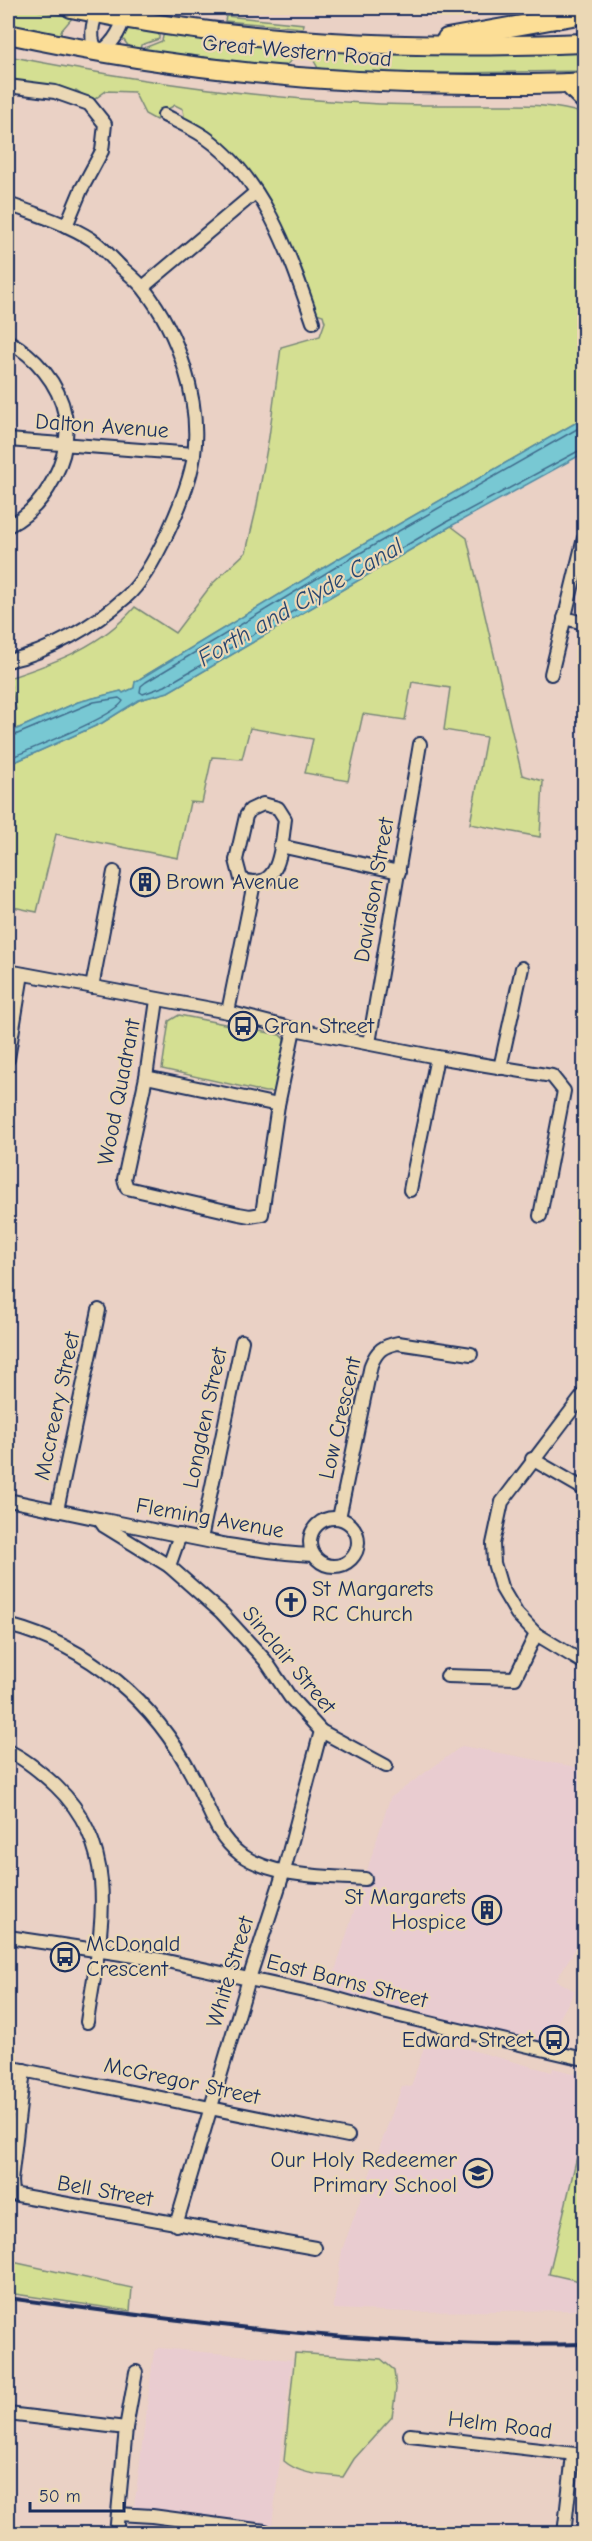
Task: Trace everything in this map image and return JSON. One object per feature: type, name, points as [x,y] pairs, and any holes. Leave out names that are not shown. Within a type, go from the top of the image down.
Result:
[{"type":"main road","name":"Great Western Road","points":[[72,8],[125,13],[246,35],[353,44],[585,43]]},
{"type":"main road","points":[[414,45],[463,34],[585,14]]},
{"type":"main road","name":"Great Western Road","points":[[8,34],[99,53],[299,79],[399,84],[576,82]]},
{"type":"main road","points":[[576,82],[585,99]]},
{"type":"street","points":[[98,10],[91,38],[93,47],[99,53],[114,42],[125,13]]},
{"type":"street","points":[[8,86],[56,92],[89,104],[105,124],[102,151],[81,190],[66,226]]},
{"type":"street","points":[[164,114],[205,137],[221,150],[251,182],[295,268],[313,322]]},
{"type":"street","points":[[142,287],[255,192]]},
{"type":"street","points":[[8,204],[66,226],[92,240],[142,287],[161,313],[180,356],[192,397],[194,454],[186,490],[161,546],[127,597],[57,644],[32,656],[8,661]]},
{"type":"street","points":[[8,341],[27,354],[50,379],[65,416],[64,446],[57,473],[44,496],[17,522],[8,526]]},
{"type":"street","name":"Dalton Avenue","points":[[8,440],[194,454]]},
{"type":"street","points":[[551,674],[585,537]]},
{"type":"street","points":[[564,618],[585,623]]},
{"type":"street","name":"Davidson Street","points":[[369,1043],[420,744]]},
{"type":"street","points":[[263,804],[278,808],[285,819],[275,871],[268,879],[254,883],[241,879],[236,860],[246,816],[250,810],[263,804]]},
{"type":"street","points":[[280,846],[399,872]]},
{"type":"street","points":[[92,987],[114,872]]},
{"type":"street","points":[[228,1012],[254,883]]},
{"type":"street","points":[[500,1068],[522,968]]},
{"type":"street","points":[[8,971],[228,1012],[294,1029],[437,1057],[552,1076],[564,1091],[540,1216]]},
{"type":"street","points":[[8,1059],[22,974]]},
{"type":"street","name":"Wood Quadrant","points":[[157,1000],[146,1077],[124,1179],[126,1188],[172,1200],[250,1216],[262,1214],[278,1105],[294,1029]]},
{"type":"street","points":[[410,1190],[437,1057]]},
{"type":"street","points":[[146,1077],[278,1105]]},
{"type":"street","name":"Mccreery Street","points":[[57,1509],[99,1310]]},
{"type":"street","name":"Longden Street","points":[[201,1539],[242,1341]]},
{"type":"street","name":"Low Crescent","points":[[339,1518],[371,1365],[377,1351],[398,1343],[471,1354]]},
{"type":"street","points":[[585,1394],[532,1459],[502,1502],[493,1544],[494,1563],[501,1587],[517,1614],[536,1634],[585,1663]]},
{"type":"street","points":[[532,1459],[585,1489]]},
{"type":"street","name":"Sinclair Street","points":[[8,1500],[99,1518],[104,1526],[169,1566],[213,1604],[240,1632],[265,1660],[290,1697],[321,1731],[386,1766]]},
{"type":"street","name":"Fleming Avenue","points":[[99,1518],[201,1539],[313,1555]]},
{"type":"street","points":[[339,1518],[352,1526],[358,1537],[356,1553],[345,1564],[330,1567],[318,1561],[313,1555],[310,1545],[311,1534],[318,1524],[328,1519],[339,1518]]},
{"type":"street","points":[[169,1566],[180,1535]]},
{"type":"street","points":[[8,1625],[74,1651],[99,1666],[145,1706],[169,1736],[194,1777],[216,1829],[241,1854],[284,1871],[364,1880]]},
{"type":"street","points":[[447,1676],[514,1678],[536,1634]]},
{"type":"street","name":"White Street","points":[[176,2225],[249,1979],[284,1871],[321,1731]]},
{"type":"street","points":[[8,1751],[41,1772],[75,1807],[86,1825],[99,1861],[103,1884],[87,2022]]},
{"type":"street","name":"East Barns Street","points":[[8,1937],[162,1960],[585,2059]]},
{"type":"street","name":"McGregor Street","points":[[8,2067],[348,2136]]},
{"type":"street","name":"Bell Street","points":[[24,2070],[11,2181],[12,2194],[315,2248]]},
{"type":"street","points":[[116,2534],[126,2428],[136,2372]]},
{"type":"street","points":[[8,2414],[126,2428]]},
{"type":"street","name":"Helm Road","points":[[410,2434],[579,2455]]},
{"type":"street","points":[[564,2534],[579,2455]]},
{"type":"street","points":[[118,2514],[152,2516],[272,2532]]},
{"type":"shaded area","points":[[462,1746],[581,1768],[584,1773],[584,1935],[556,1980],[575,1991],[549,2037],[544,2051],[327,1996],[390,1798]]},
{"type":"shaded area","name":"Our Holy Redeemer Primary School","points":[[427,2038],[552,2072],[553,2068],[584,2074],[584,2310],[410,2312],[333,2309],[342,2250],[402,2086],[411,2087]]},
{"type":"shaded area","points":[[159,2348],[292,2360],[272,2526],[134,2508],[154,2351]]},
{"type":"green space","points":[[8,8],[25,8],[73,17],[61,31],[61,37],[8,27]]},
{"type":"green space","points":[[226,16],[304,24],[303,28],[225,21]]},
{"type":"green space","points":[[132,27],[159,31],[159,39],[141,45],[140,50],[130,48],[123,39],[126,31]]},
{"type":"green space","points":[[164,32],[287,46],[292,60],[286,65],[277,66],[144,50],[162,41]]},
{"type":"green space","points":[[323,49],[584,49],[584,71],[392,74],[327,70],[318,68],[314,61],[316,53]]},
{"type":"green space","points":[[8,56],[229,92],[396,105],[540,106],[562,108],[584,114],[584,418],[338,559],[135,682],[134,688],[123,693],[121,691],[78,702],[8,733],[8,714],[16,710],[9,678],[61,659],[93,642],[122,621],[135,607],[175,633],[212,584],[246,552],[269,437],[281,347],[320,336],[325,322],[323,315],[316,313],[304,274],[277,217],[184,117],[183,109],[175,105],[163,109],[156,120],[145,114],[134,92],[106,91],[92,101],[76,90],[73,94],[8,83]]},
{"type":"green space","points":[[451,526],[467,538],[522,775],[543,781],[540,837],[470,824],[486,737],[444,730],[450,688],[412,682],[405,720],[363,714],[348,781],[305,773],[313,739],[250,728],[242,759],[212,757],[202,803],[190,802],[178,858],[56,834],[37,912],[8,906],[8,765],[102,723],[139,700],[168,692]]},
{"type":"green space","points":[[179,1015],[280,1035],[287,1042],[278,1088],[272,1092],[265,1092],[162,1069],[169,1021]]},
{"type":"green space","points":[[580,2144],[584,2145],[584,2282],[549,2274]]},
{"type":"green space","points":[[8,2261],[132,2288],[130,2311],[8,2293]]},
{"type":"green space","points":[[295,2353],[381,2359],[394,2370],[396,2389],[392,2417],[354,2459],[343,2477],[304,2472],[284,2461]]},
{"type":"water","name":"Forth and Clyde Canal","points":[[584,418],[584,453],[451,526],[168,692],[139,700],[102,723],[8,765],[8,733],[78,702],[121,691],[123,693],[134,688],[135,682],[338,559]]},
{"type":"railway","points":[[8,2298],[295,2333],[439,2343],[584,2344]]},
{"type":"place","name":"Brown Avenue","points":[[145,882]]},
{"type":"place","name":"Gran Street","points":[[243,1026]]},
{"type":"place","name":"St Margarets RC Church","points":[[291,1602]]},
{"type":"place","name":"St Margarets Hospice","points":[[487,1910]]},
{"type":"place","name":"McDonald Crescent","points":[[65,1957]]},
{"type":"place","name":"Edward Street","points":[[554,2040]]},
{"type":"place","name":"Our Holy Redeemer Primary School","points":[[478,2173]]}]
